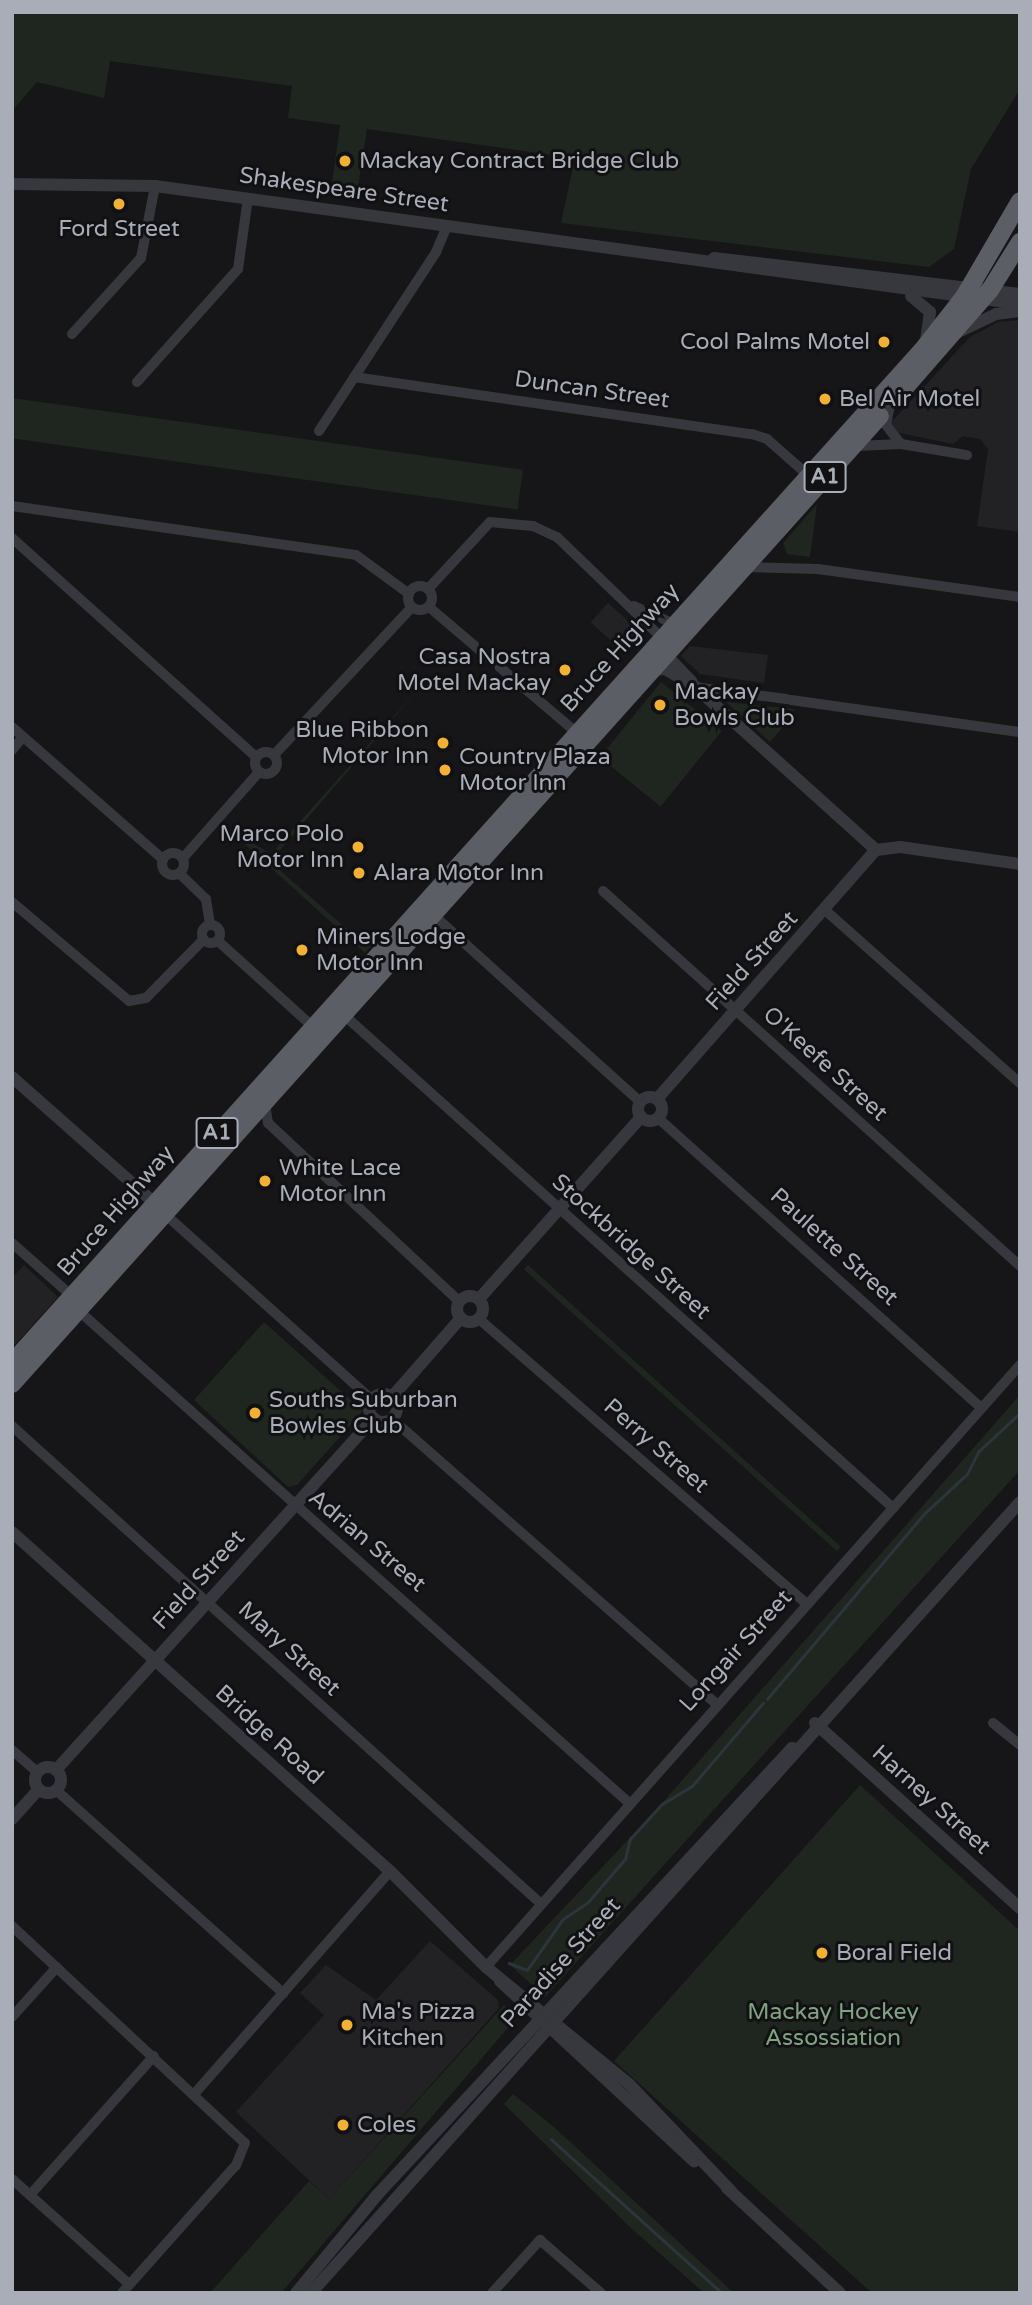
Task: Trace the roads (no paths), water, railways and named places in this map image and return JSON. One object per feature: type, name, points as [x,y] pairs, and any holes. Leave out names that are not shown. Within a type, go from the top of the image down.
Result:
[{"type":"highway","name":"Bruce Highway","points":[[161,1209],[246,1125],[344,1015],[580,729],[744,568],[950,337],[977,293],[1020,201]]},
{"type":"highway","name":"Bruce Highway","points":[[12,1384],[76,1304],[161,1209],[312,1025],[429,910],[653,670],[674,624],[977,293],[1020,242]]},
{"type":"highway","name":"Bruce Highway","points":[[12,1363],[76,1304]]},
{"type":"street","name":"Shakespeare Street","points":[[12,184],[155,186],[668,256],[893,290],[1020,294]]},
{"type":"street","points":[[72,334],[141,258],[155,186]]},
{"type":"street","points":[[137,382],[238,269],[248,198]]},
{"type":"street","points":[[318,431],[436,252],[447,226]]},
{"type":"street","name":"Shakespeare Street","points":[[668,256],[794,264],[977,293],[1020,304]]},
{"type":"street","points":[[893,290],[920,300],[930,312],[924,348]]},
{"type":"street","points":[[950,337],[991,315],[1020,311]]},
{"type":"street","name":"Duncan Street","points":[[354,377],[752,434],[767,439],[809,476]]},
{"type":"street","points":[[890,405],[886,425],[901,444]]},
{"type":"street","points":[[848,452],[865,443],[901,444],[967,455]]},
{"type":"street","points":[[12,506],[356,555],[409,594],[412,607]]},
{"type":"street","points":[[429,607],[428,589],[481,527],[501,521],[557,537],[632,604],[694,686],[1020,732]]},
{"type":"street","points":[[12,538],[256,757],[259,772]]},
{"type":"street","points":[[767,542],[769,558],[782,567]]},
{"type":"street","points":[[744,568],[782,567],[1020,597]]},
{"type":"street","points":[[409,594],[415,587],[428,589]]},
{"type":"street","points":[[632,604],[674,624]]},
{"type":"street","points":[[256,757],[274,755],[412,607],[429,607],[580,729]]},
{"type":"street","points":[[653,670],[666,669],[694,686],[876,850],[900,847],[1020,864]]},
{"type":"street","points":[[12,727],[163,859],[166,873],[180,874],[206,899],[210,925],[203,940],[146,998],[129,1001],[12,902]]},
{"type":"street","points":[[12,750],[23,737]]},
{"type":"street","points":[[180,874],[183,858],[259,772],[274,770],[274,755]]},
{"type":"street","name":"Field Street","points":[[657,1099],[876,850]]},
{"type":"street","points":[[163,859],[171,853],[183,858]]},
{"type":"street","name":"O'Keefe Street","points":[[603,891],[1020,1266]]},
{"type":"street","points":[[429,910],[639,1101],[641,1117],[479,1299],[479,1319],[461,1318]]},
{"type":"street","points":[[825,910],[1020,1083]]},
{"type":"street","points":[[210,925],[220,932],[218,942]]},
{"type":"street","points":[[203,940],[218,942],[312,1025]]},
{"type":"street","name":"Stockbridge Street","points":[[344,1015],[557,1210],[893,1508]]},
{"type":"street","points":[[12,1077],[372,1400],[373,1418],[392,1419],[716,1704]]},
{"type":"street","points":[[639,1101],[657,1099],[658,1118],[641,1117]]},
{"type":"street","points":[[265,1104],[265,1118],[275,1129],[459,1301],[461,1318],[392,1397],[372,1400]]},
{"type":"street","name":"Paulette Street","points":[[658,1118],[981,1408]]},
{"type":"street","points":[[246,1125],[275,1129]]},
{"type":"street","name":"Adrian Street","points":[[12,1243],[294,1507],[628,1802]]},
{"type":"street","points":[[459,1301],[479,1299]]},
{"type":"street","name":"Perry Street","points":[[479,1319],[807,1604]]},
{"type":"street","name":"Longair Street","points":[[489,1970],[539,1902],[1020,1365]]},
{"type":"street","points":[[392,1397],[397,1408],[392,1419]]},
{"type":"street","name":"Field Street","points":[[56,1770],[373,1418]]},
{"type":"street","name":"Mary Street","points":[[12,1426],[539,1902]]},
{"type":"street","name":"Paradise Street","points":[[296,2293],[1020,1502]]},
{"type":"street","name":"Bridge Road","points":[[12,1532],[390,1871],[489,1970],[547,2021],[629,2084],[732,2192],[839,2292]]},
{"type":"street","points":[[993,1723],[1020,1745]]},
{"type":"street","name":"Harney Street","points":[[818,1725],[1020,1908]]},
{"type":"street","points":[[12,1750],[37,1772],[39,1789],[12,1819]]},
{"type":"street","points":[[37,1772],[56,1770],[56,1790]]},
{"type":"street","points":[[39,1789],[56,1790],[283,1993]]},
{"type":"street","points":[[197,2092],[390,1871]]},
{"type":"street","points":[[12,1926],[197,2092],[246,2148],[126,2288],[12,2179]]},
{"type":"street","points":[[12,2017],[57,1967]]},
{"type":"street","name":"Paradise Street","points":[[311,2293],[547,2021]]},
{"type":"street","points":[[30,2195],[154,2056]]},
{"type":"street","points":[[492,2293],[540,2240],[601,2293]]},
{"type":"waterway","points":[[767,1699],[925,1513],[967,1474],[978,1452],[1020,1413]]},
{"type":"waterway","points":[[509,1963],[527,1970],[563,1919],[588,1902],[625,1859],[630,1839],[662,1804],[692,1786],[763,1703]]},
{"type":"waterway","points":[[551,2139],[722,2293]]},
{"type":"place","name":"Mackay Contract Bridge Club","points":[[345,161]]},
{"type":"place","name":"Ford Street","points":[[119,204]]},
{"type":"place","name":"Cool Palms Motel","points":[[884,342]]},
{"type":"place","name":"Bel Air Motel","points":[[825,399]]},
{"type":"place","name":"Casa Nostra Motel Mackay","points":[[565,670]]},
{"type":"place","name":"Mackay Bowls Club","points":[[660,705]]},
{"type":"place","name":"Blue Ribbon Motor Inn","points":[[443,743]]},
{"type":"place","name":"Country Plaza Motor Inn","points":[[445,770]]},
{"type":"place","name":"Marco Polo Motor Inn","points":[[358,847]]},
{"type":"place","name":"Alara Motor Inn","points":[[359,873]]},
{"type":"place","name":"Miners Lodge Motor Inn","points":[[302,950]]},
{"type":"place","name":"White Lace Motor Inn","points":[[265,1181]]},
{"type":"place","name":"Souths Suburban Bowles Club","points":[[255,1413]]},
{"type":"place","name":"Boral Field","points":[[822,1953]]},
{"type":"place","name":"Ma's Pizza Kitchen","points":[[347,2025]]},
{"type":"place","name":"Coles","points":[[343,2125]]},
{"type":"park label","name":"Mackay Hockey Assossiation","points":[[833,2025]]}]
